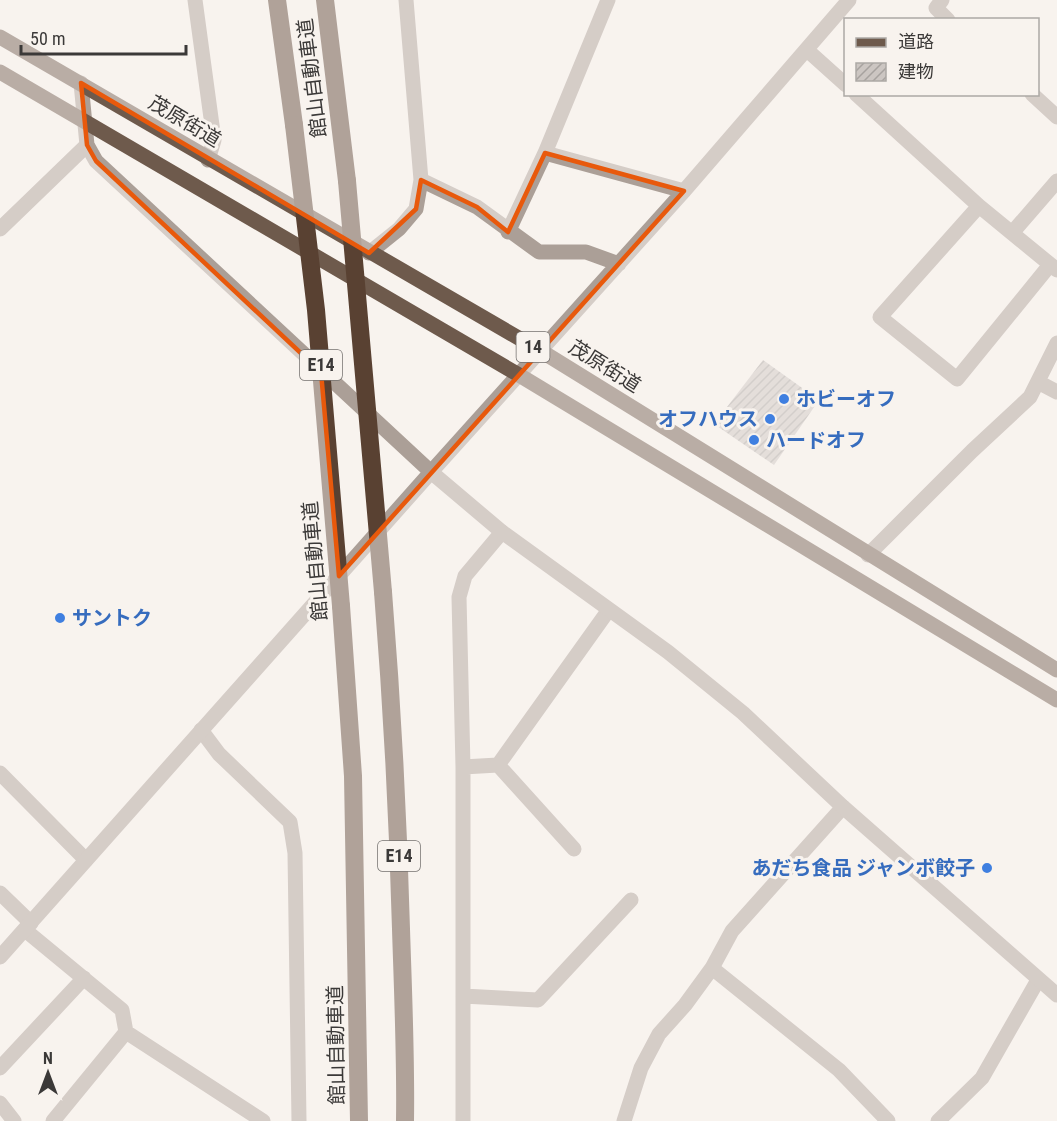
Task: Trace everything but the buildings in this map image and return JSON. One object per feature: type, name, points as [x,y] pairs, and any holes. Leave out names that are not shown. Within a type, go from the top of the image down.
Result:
[{"type":"highway","name":"館山自動車道","points":[[277,0],[316,310],[341,606],[353,788],[359,1121]]},
{"type":"highway","name":"館山自動車道","points":[[325,0],[347,181],[393,713],[406,1070],[405,1121]]},
{"type":"main road","name":"茂原街道","points":[[0,37],[208,160],[541,351],[1057,670]]},
{"type":"main road","name":"14","points":[[0,72],[519,375],[1057,699]]},
{"type":"street","points":[[195,0],[214,140],[208,160]]},
{"type":"street","points":[[369,253],[399,229],[416,209],[421,180],[406,0]]},
{"type":"street","points":[[508,232],[545,153],[608,0]]},
{"type":"street","points":[[0,957],[684,191],[849,0]]},
{"type":"street","points":[[942,0],[936,8],[946,18]]},
{"type":"street","points":[[807,50],[844,83]]},
{"type":"street","points":[[81,83],[87,145],[96,161],[275,330],[431,472],[502,532],[608,611],[668,652],[742,713],[843,807],[1057,995]]},
{"type":"street","points":[[858,96],[979,206],[1053,268],[957,379],[880,317],[979,206]]},
{"type":"street","points":[[1034,96],[1057,117]]},
{"type":"street","points":[[0,229],[87,145]]},
{"type":"street","points":[[545,153],[684,191]]},
{"type":"street","points":[[421,180],[477,207],[508,232],[539,252],[586,252],[619,264]]},
{"type":"street","points":[[1012,233],[1057,180]]},
{"type":"street","points":[[868,555],[972,451],[1030,398],[1057,343]]},
{"type":"street","points":[[1038,382],[1057,392]]},
{"type":"street","points":[[463,1121],[463,767],[459,597],[465,576],[502,532]]},
{"type":"street","points":[[498,765],[608,611]]},
{"type":"street","points":[[201,730],[219,754],[290,822],[296,853],[299,1121]]},
{"type":"street","points":[[463,767],[498,765]]},
{"type":"street","points":[[498,765],[574,849]]},
{"type":"street","points":[[0,773],[86,860]]},
{"type":"street","points":[[624,1121],[640,1068],[659,1034],[685,1005],[712,968],[732,931],[843,807]]},
{"type":"street","points":[[0,893],[28,926],[122,1010],[126,1032],[263,1121]]},
{"type":"street","points":[[463,996],[538,1000],[631,900]]},
{"type":"street","points":[[712,968],[839,1070],[888,1121]]},
{"type":"street","points":[[0,1068],[84,978]]},
{"type":"street","points":[[938,1121],[982,1078],[1038,980]]},
{"type":"street","points":[[53,1121],[126,1032]]},
{"type":"street","points":[[0,1103],[14,1121]]},
{"type":"highlighted area","points":[[81,83],[369,253],[416,209],[421,180],[477,207],[508,232],[545,153],[684,191],[339,576],[321,372],[96,161],[87,145]]},
{"type":"place","name":"ホビーオフ","points":[[784,399]]},
{"type":"place","name":"オフハウス","points":[[770,419]]},
{"type":"place","name":"ハードオフ","points":[[754,440]]},
{"type":"place","name":"サントク","points":[[60,618]]},
{"type":"place","name":"あだち食品 ジャンボ餃子","points":[[987,868]]}]
